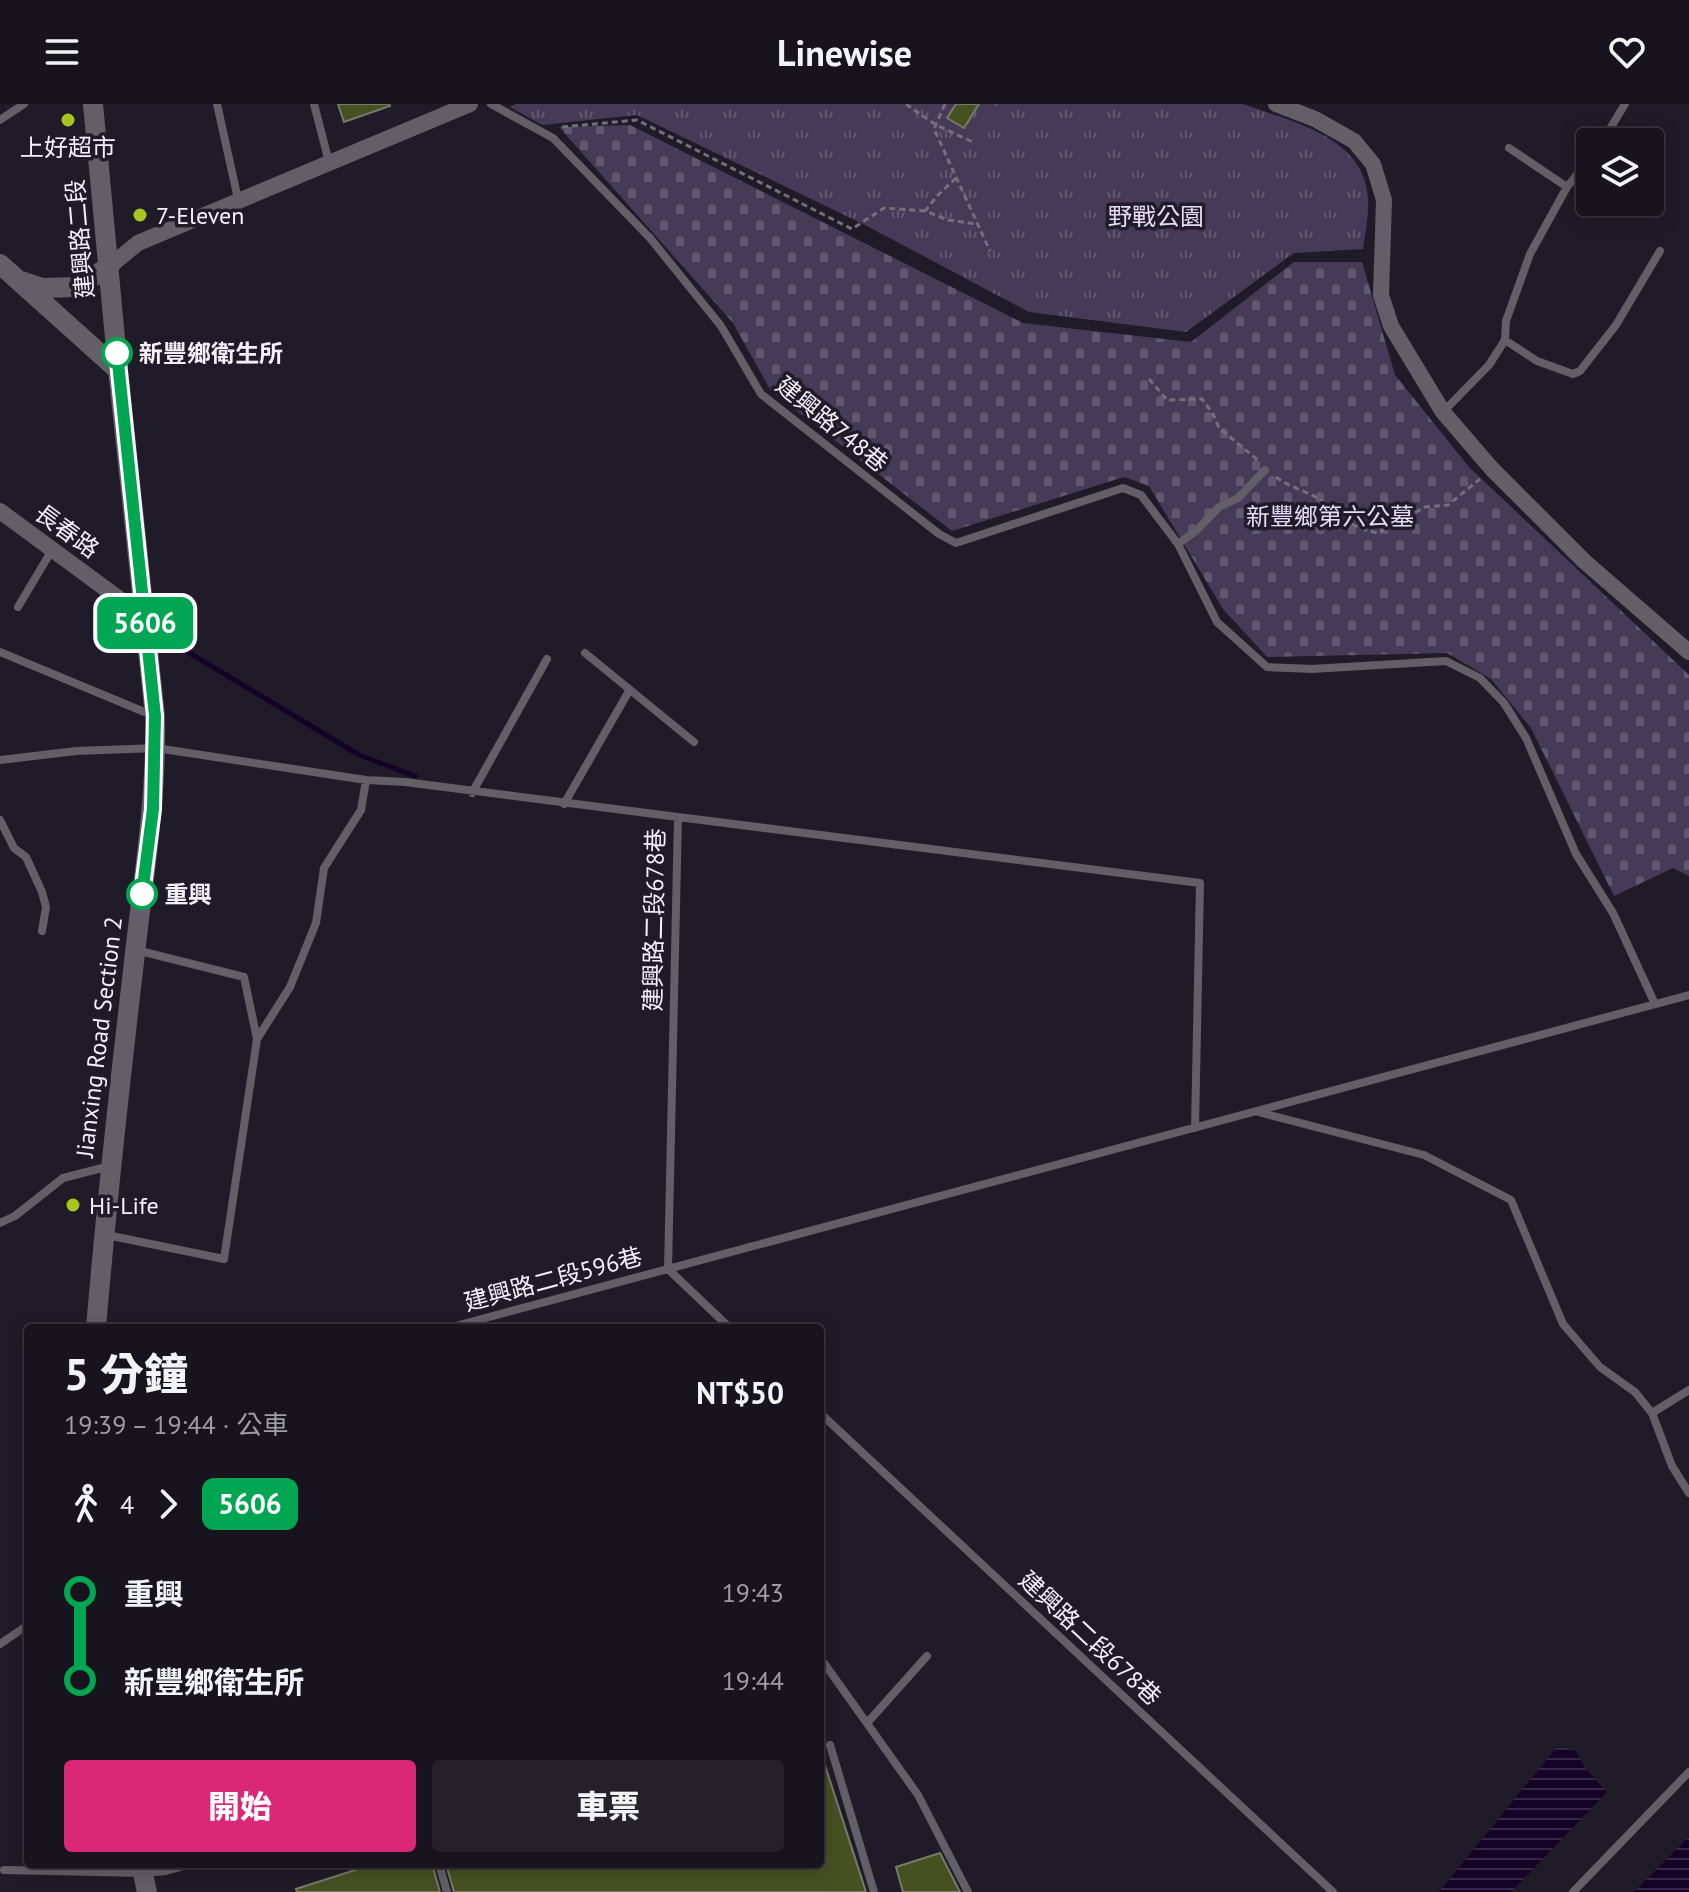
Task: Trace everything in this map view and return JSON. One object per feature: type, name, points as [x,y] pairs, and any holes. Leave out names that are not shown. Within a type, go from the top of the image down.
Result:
[{"type":"street","name":"建興路二段","points":[[93,104],[118,370]]},
{"type":"street","points":[[4,276],[42,288],[77,287],[138,243],[470,104]]},
{"type":"street","points":[[1276,104],[1315,119],[1354,141],[1373,164],[1384,200],[1381,295],[1391,326],[1443,412],[1492,469],[1584,561],[1689,652]]},
{"type":"street","points":[[4,276],[118,370]]},
{"type":"street","name":"Jianxing Road Section 2","points":[[96,1324],[110,1166],[153,809],[156,748],[118,370]]},
{"type":"street","name":"長春路","points":[[0,511],[144,617]]},
{"type":"lane","points":[[0,120],[24,104]]},
{"type":"lane","points":[[217,104],[238,199]]},
{"type":"lane","points":[[314,104],[329,162]]},
{"type":"lane","name":"建興路748巷","points":[[491,104],[553,138],[650,238],[721,326],[761,394],[939,534],[956,543],[1123,488],[1141,495],[1178,544],[1217,622],[1267,667],[1312,669],[1446,661],[1480,678],[1504,703],[1526,738],[1576,854],[1613,913],[1655,1004]]},
{"type":"lane","points":[[1610,128],[1625,104]]},
{"type":"lane","points":[[1509,148],[1567,187]]},
{"type":"lane","points":[[1443,412],[1489,365],[1505,340],[1506,321],[1521,274],[1546,222],[1576,176]]},
{"type":"lane","points":[[1505,340],[1547,366],[1573,374],[1580,371],[1616,325],[1660,251]]},
{"type":"lane","points":[[1178,544],[1219,507],[1238,498],[1265,470]]},
{"type":"lane","points":[[18,607],[52,550]]},
{"type":"lane","points":[[0,652],[155,716]]},
{"type":"lane","points":[[585,653],[694,742]]},
{"type":"lane","points":[[472,793],[547,659]]},
{"type":"lane","points":[[564,804],[629,691]]},
{"type":"lane","name":"建興路二段678巷","points":[[0,760],[76,751],[156,748],[366,780],[405,782],[678,817],[668,1269]]},
{"type":"lane","points":[[257,1039],[290,987],[316,923],[324,868],[361,810],[366,780]]},
{"type":"lane","points":[[678,817],[1200,883],[1195,1128]]},
{"type":"lane","points":[[0,820],[14,848],[26,857],[42,892],[46,907],[42,931]]},
{"type":"lane","points":[[104,1234],[224,1259],[257,1039],[244,977],[135,950]]},
{"type":"lane","name":"建興路二段596巷","points":[[463,1324],[1689,995]]},
{"type":"lane","points":[[1254,1111],[1424,1155],[1511,1200],[1563,1324],[1600,1367],[1635,1392],[1652,1413],[1672,1466],[1689,1493]]},
{"type":"lane","points":[[0,1223],[15,1216],[63,1178],[110,1166]]},
{"type":"lane","points":[[668,1269],[726,1324]]},
{"type":"lane","points":[[1652,1413],[1689,1390]]},
{"type":"lane","name":"建興路二段678巷","points":[[824,1417],[1333,1892]]},
{"type":"lane","points":[[0,1644],[24,1628]]},
{"type":"lane","points":[[868,1722],[927,1656]]},
{"type":"lane","points":[[824,1663],[926,1809],[968,1892]]},
{"type":"lane","points":[[830,1745],[874,1892]]},
{"type":"lane","points":[[1573,1892],[1689,1772]]},
{"type":"lane","points":[[4,1870],[144,1876],[177,1868]]},
{"type":"lane","points":[[440,1868],[447,1892]]},
{"type":"path","points":[[906,104],[936,125],[975,143]]},
{"type":"path","points":[[945,104],[934,129],[990,251]]},
{"type":"path","points":[[538,130],[637,120],[852,229],[884,208],[925,211],[948,220],[977,224]]},
{"type":"path","points":[[925,211],[956,178]]},
{"type":"path","points":[[1149,379],[1167,400],[1202,399],[1219,428],[1256,458],[1265,470],[1291,488],[1320,499],[1355,528],[1378,533],[1425,507],[1448,505],[1492,469]]},
{"type":"green space","name":"野戰公園","points":[[516,104],[1243,104],[1303,125],[1340,146],[1354,160],[1364,178],[1368,199],[1363,249],[1294,253],[1186,332],[1029,312],[865,225],[637,115],[542,125],[510,107]]},
{"type":"green space","name":"新豐鄉第六公墓","points":[[630,125],[1023,323],[1191,342],[1294,262],[1362,262],[1395,375],[1469,467],[1689,675],[1689,876],[1673,868],[1614,896],[1531,728],[1491,679],[1447,653],[1267,657],[1223,609],[1149,486],[1124,477],[952,531],[771,391],[733,323],[559,127]]},
{"type":"shaded area","points":[[1557,1747],[1575,1750],[1585,1768],[1607,1792],[1511,1892],[1439,1892]]},
{"type":"shaded area","points":[[1689,1837],[1689,1892],[1634,1892]]},
{"type":"building","points":[[338,104],[389,104],[390,106],[344,122]]},
{"type":"building","points":[[956,104],[979,104],[964,128],[947,118]]},
{"type":"building","points":[[824,1762],[866,1892],[454,1892],[447,1868],[824,1868]]},
{"type":"building","points":[[940,1853],[960,1892],[903,1892],[896,1867]]},
{"type":"building","points":[[362,1868],[433,1868],[440,1892],[297,1892],[296,1889]]},
{"type":"waterway","points":[[178,646],[359,755],[415,776]]},
{"type":"bus line","name":"5606","points":[[117,353],[155,716],[153,809],[142,894]]},
{"type":"place","name":"上好超市","points":[[68,120]]},
{"type":"place","name":"7-Eleven","points":[[140,215]]},
{"type":"place","name":"新豐鄉衛生所","points":[[117,353]]},
{"type":"place","name":"重興","points":[[142,894]]},
{"type":"place","name":"Hi-Life","points":[[73,1205]]}]
